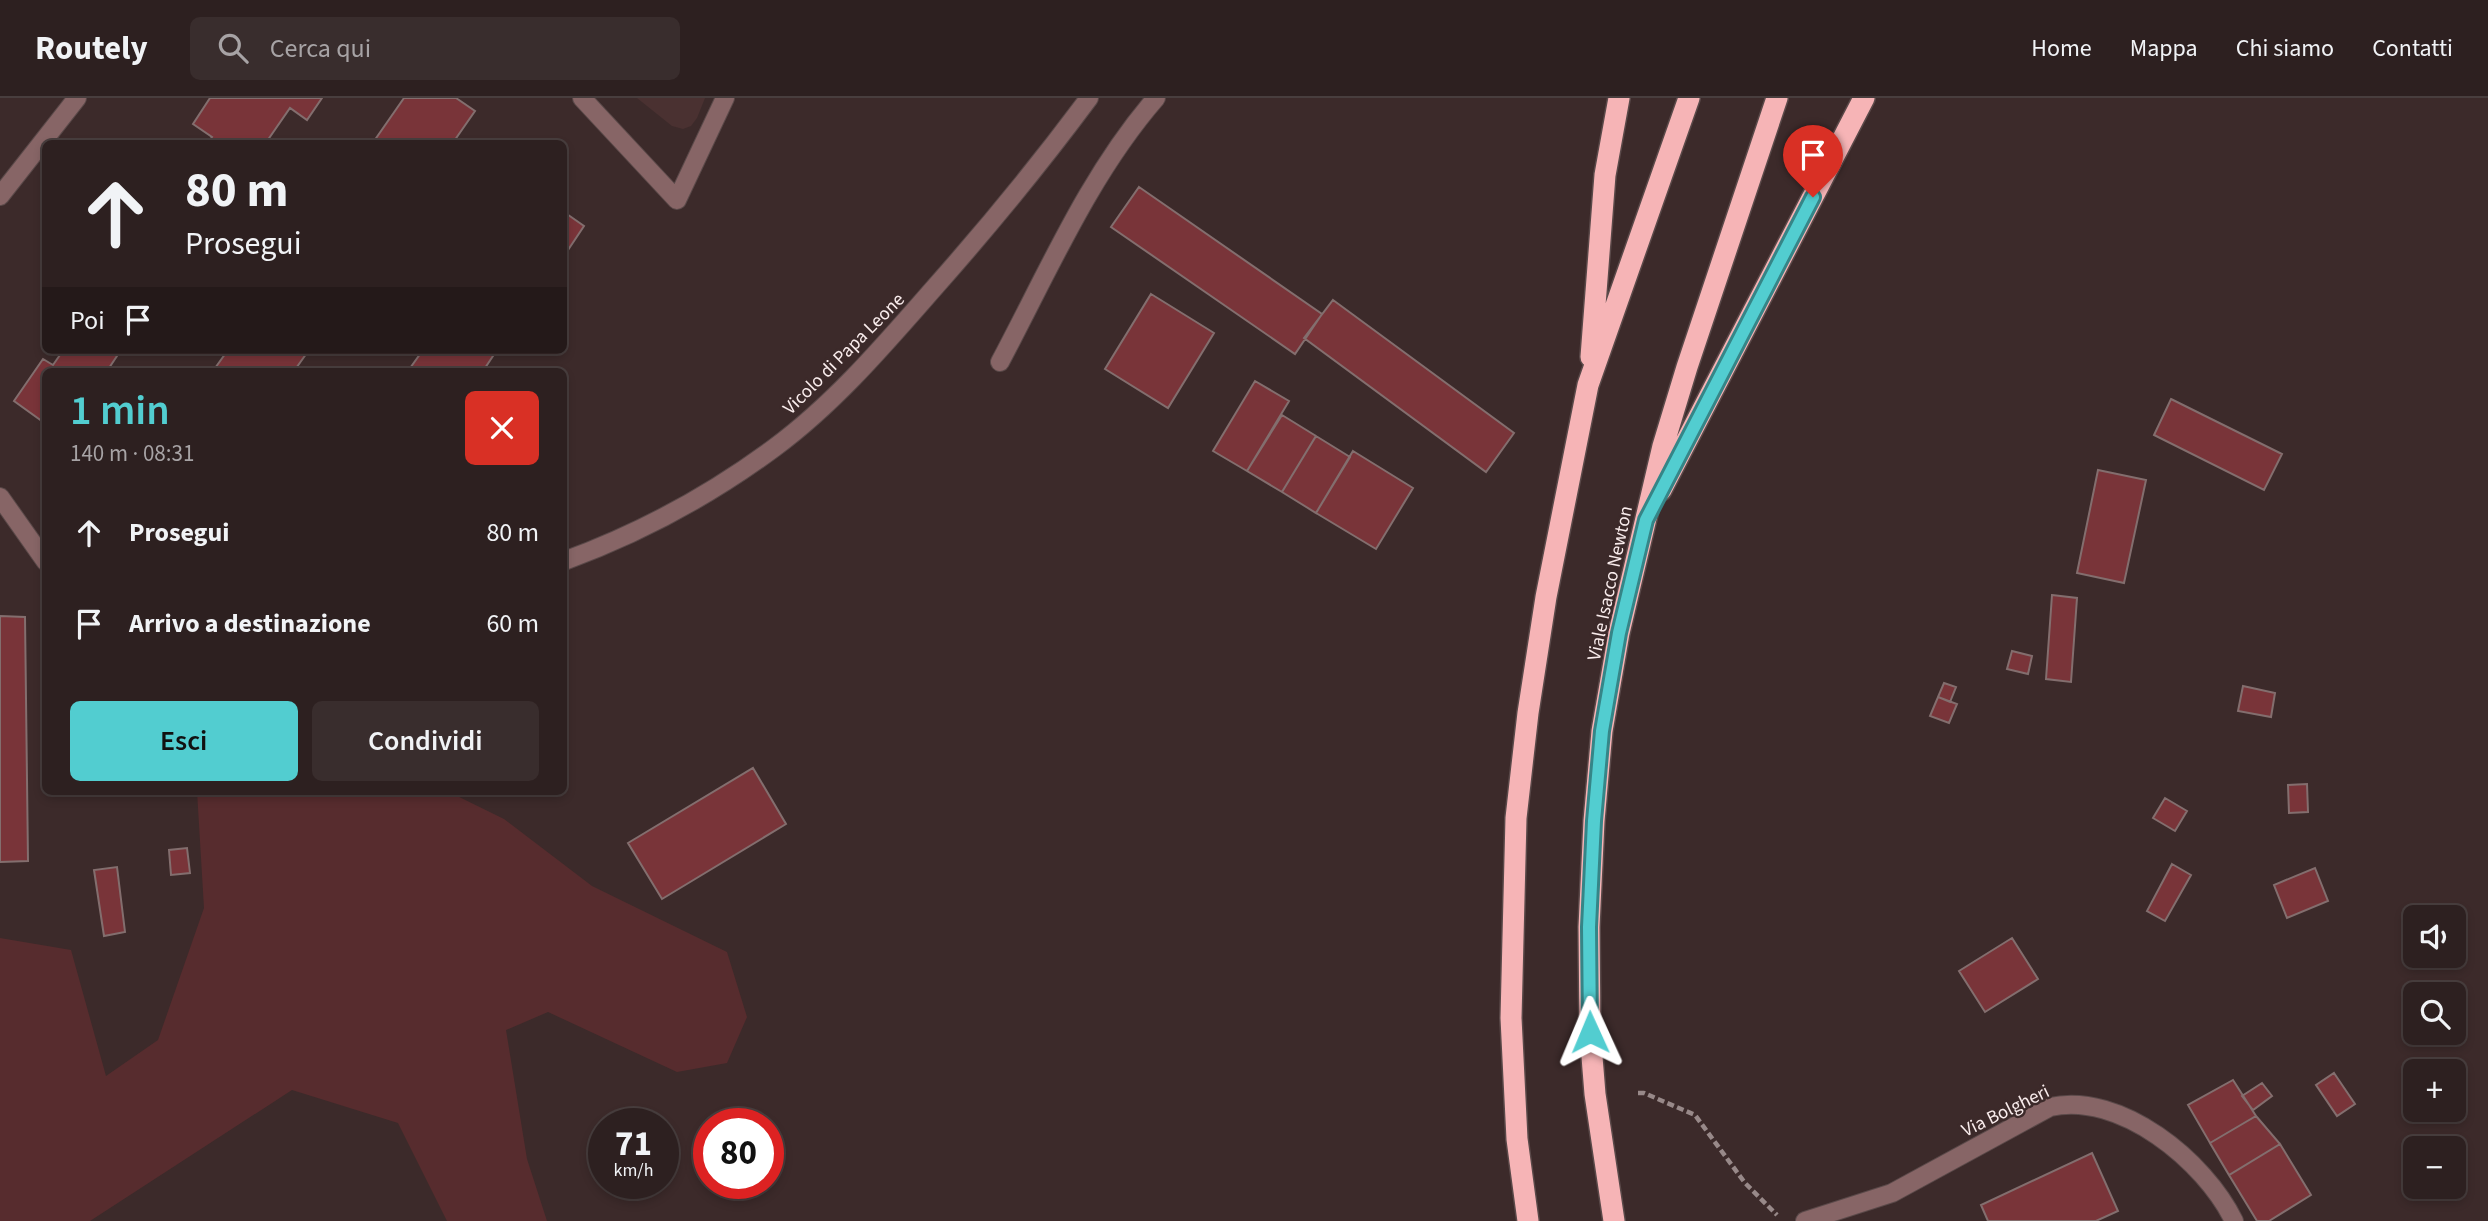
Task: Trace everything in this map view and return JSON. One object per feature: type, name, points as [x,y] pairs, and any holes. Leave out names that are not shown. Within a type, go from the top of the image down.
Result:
[{"type":"highway","points":[[1528,1221],[1517,1139],[1511,1018],[1516,818],[1528,713],[1546,597],[1588,385],[1605,174],[1619,98]]},
{"type":"highway","points":[[1588,385],[1689,98]]},
{"type":"highway","name":"Viale Isacco Newton","points":[[1614,1221],[1595,1094],[1590,1032],[1589,927],[1602,731],[1619,633],[1664,446],[1687,367],[1777,98]]},
{"type":"highway","points":[[1646,520],[1864,98]]},
{"type":"street","points":[[44,140],[77,98]]},
{"type":"street","points":[[582,98],[677,200],[725,98]]},
{"type":"street","name":"Vicolo di Papa Leone","points":[[567,560],[618,540],[663,518],[752,463],[808,420],[868,362],[989,226],[1089,98]]},
{"type":"street","points":[[1000,362],[1080,211],[1119,144],[1156,98]]},
{"type":"street","points":[[0,196],[42,143]]},
{"type":"street","points":[[0,496],[42,556]]},
{"type":"street","name":"Via Bolgheri","points":[[1805,1221],[1892,1193],[2049,1107],[2076,1103],[2101,1108],[2160,1138],[2190,1162],[2210,1185],[2234,1221]]},
{"type":"path","points":[[1638,1093],[1644,1093],[1695,1115],[1745,1184],[1783,1221]]},
{"type":"shaded area","points":[[637,98],[705,98],[697,118],[691,126],[683,129],[672,126]]},
{"type":"shaded area","points":[[197,795],[455,795],[504,819],[592,886],[727,952],[747,1017],[727,1063],[677,1072],[548,1012],[506,1030],[527,1159],[547,1221],[447,1221],[398,1123],[292,1090],[90,1221],[0,1221],[0,938],[71,950],[106,1076],[158,1040],[204,908]]},
{"type":"building","points":[[210,98],[322,98],[307,120],[290,108],[268,140],[210,140],[212,137],[193,124]]},
{"type":"building","points":[[404,98],[456,98],[475,111],[455,140],[375,140]]},
{"type":"building","points":[[1139,187],[1322,314],[1295,354],[1111,227]]},
{"type":"building","points":[[567,214],[584,226],[567,252]]},
{"type":"building","points":[[1151,294],[1214,333],[1168,408],[1105,369]]},
{"type":"building","points":[[1333,300],[1514,433],[1486,472],[1304,338]]},
{"type":"building","points":[[61,354],[118,354],[109,368],[42,368],[42,421],[14,401],[43,359],[53,365]]},
{"type":"building","points":[[225,354],[306,354],[296,368],[215,368]]},
{"type":"building","points":[[420,354],[494,354],[485,368],[410,368]]},
{"type":"building","points":[[1255,381],[1289,401],[1247,471],[1213,451]]},
{"type":"building","points":[[2171,399],[2282,454],[2264,490],[2154,435]]},
{"type":"building","points":[[1282,415],[1316,436],[1282,492],[1247,471]]},
{"type":"building","points":[[1316,436],[1350,457],[1316,513],[1282,492]]},
{"type":"building","points":[[1353,451],[1413,488],[1376,549],[1316,513]]},
{"type":"building","points":[[2098,470],[2146,480],[2124,583],[2077,573]]},
{"type":"building","points":[[2052,595],[2077,598],[2071,682],[2046,679]]},
{"type":"building","points":[[0,616],[25,617],[28,861],[0,862]]},
{"type":"building","points":[[2012,651],[2032,656],[2028,674],[2007,669]]},
{"type":"building","points":[[1944,683],[1956,687],[1950,702],[1938,697]]},
{"type":"building","points":[[2243,686],[2275,693],[2271,717],[2238,711]]},
{"type":"building","points":[[1938,697],[1957,704],[1949,723],[1930,716]]},
{"type":"building","points":[[753,768],[786,824],[662,899],[628,843]]},
{"type":"building","points":[[2307,784],[2308,812],[2289,813],[2288,785]]},
{"type":"building","points":[[2165,798],[2187,811],[2175,831],[2153,818]]},
{"type":"building","points":[[187,848],[190,873],[171,875],[169,850]]},
{"type":"building","points":[[2172,864],[2191,875],[2165,921],[2147,911]]},
{"type":"building","points":[[117,867],[125,932],[104,936],[94,870]]},
{"type":"building","points":[[2315,868],[2328,901],[2287,918],[2274,885]]},
{"type":"building","points":[[2012,938],[2038,979],[1985,1012],[1959,971]]},
{"type":"building","points":[[2334,1073],[2355,1104],[2337,1116],[2316,1085]]},
{"type":"building","points":[[2233,1080],[2256,1116],[2210,1143],[2188,1105]]},
{"type":"building","points":[[2262,1083],[2272,1096],[2253,1110],[2242,1096]]},
{"type":"building","points":[[2256,1116],[2280,1144],[2229,1175],[2210,1143]]},
{"type":"building","points":[[2280,1144],[2311,1195],[2269,1221],[2257,1221],[2229,1175]]},
{"type":"building","points":[[2092,1153],[2118,1211],[2096,1221],[1988,1221],[1981,1205]]},
{"type":"route","points":[[1590,1032],[1589,927],[1602,731],[1619,633],[1646,520],[1813,197]]}]
